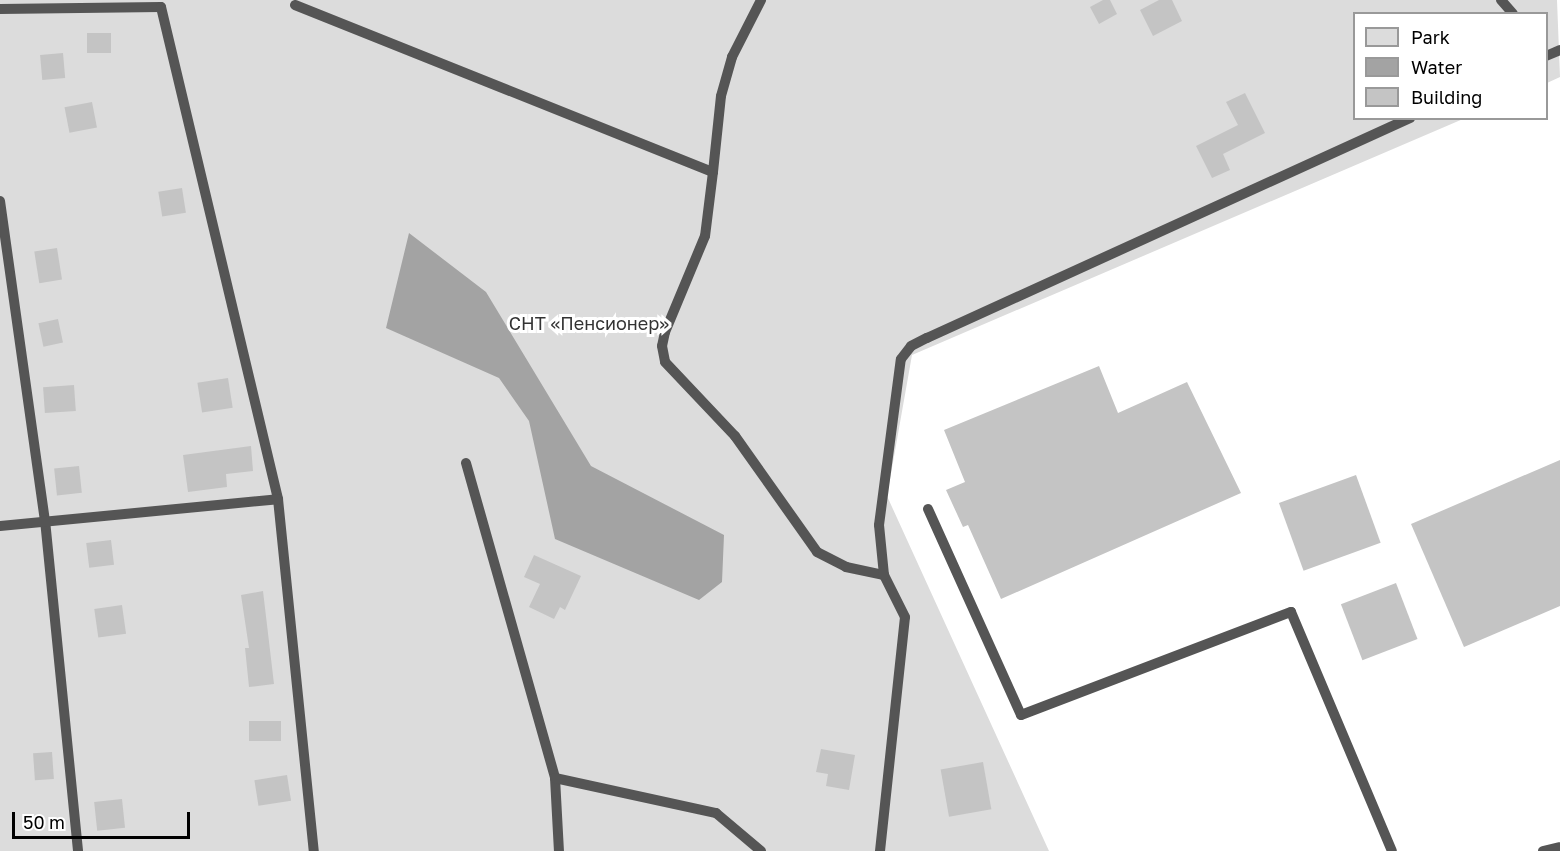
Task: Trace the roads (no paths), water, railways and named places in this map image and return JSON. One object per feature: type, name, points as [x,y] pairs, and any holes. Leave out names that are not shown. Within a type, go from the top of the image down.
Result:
[{"type":"lane","points":[[761,0],[732,57],[721,96],[705,236],[665,332],[665,362],[735,436],[817,552],[846,567],[884,575]]},
{"type":"lane","points":[[1501,0],[1511,12]]},
{"type":"lane","points":[[295,5],[713,172]]},
{"type":"lane","points":[[0,9],[160,7],[278,499],[314,851]]},
{"type":"lane","points":[[880,851],[905,617],[884,575],[879,540],[880,504],[898,374],[902,359],[911,346],[1406,120]]},
{"type":"lane","points":[[0,201],[45,520],[78,851]]},
{"type":"lane","points":[[466,463],[555,778],[559,851]]},
{"type":"lane","points":[[0,526],[278,499]]},
{"type":"lane","points":[[928,509],[1021,715],[1291,612],[1392,851]]},
{"type":"lane","points":[[555,778],[716,813],[761,851]]},
{"type":"lane","points":[[1543,851],[1560,847]]},
{"type":"water","points":[[409,233],[486,292],[591,466],[724,535],[722,582],[699,600],[555,539],[529,421],[499,378],[386,328]]},
{"type":"park label","name":"СНТ «Пенсионер»","points":[[589,323]]}]
